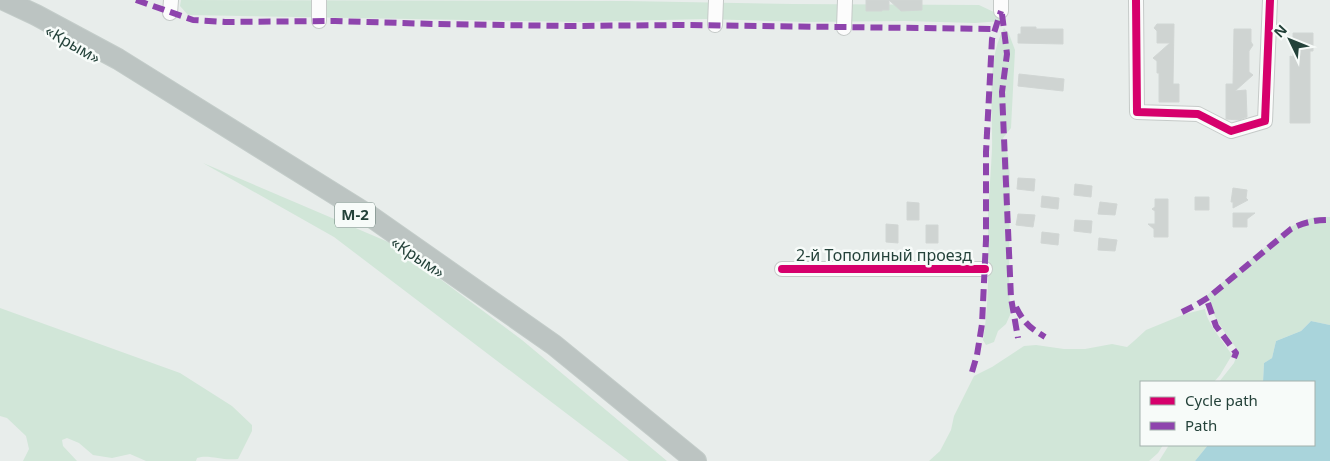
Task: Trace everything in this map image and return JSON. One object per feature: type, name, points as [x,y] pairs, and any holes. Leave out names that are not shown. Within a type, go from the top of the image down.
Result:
[{"type":"highway","points":[[4,0],[118,59],[370,216],[554,345],[696,461]]},
{"type":"highway","name":"«Крым»","points":[[0,5],[43,27],[163,95],[286,170],[401,244],[517,325],[627,411],[687,461]]},
{"type":"street","points":[[319,0],[319,21]]},
{"type":"street","points":[[715,25],[716,0]]},
{"type":"street","points":[[844,28],[845,0]]},
{"type":"street","points":[[1136,0],[1138,112],[1198,114],[1231,131],[1265,121],[1270,0]]},
{"type":"street","name":"2-й Тополиный проезд","points":[[782,269],[985,269]]},
{"type":"green space","points":[[181,0],[627,1],[979,5],[998,14],[1001,21],[975,23],[905,21],[804,22],[705,19],[579,22],[188,15],[180,6]]},
{"type":"green space","points":[[1004,28],[1009,34],[1015,50],[1011,128],[1003,138],[1009,159],[1010,315],[1006,324],[998,331],[994,342],[986,345],[983,340],[988,293],[988,214],[992,149],[992,87],[995,55],[998,41]]},
{"type":"green space","points":[[203,163],[393,244],[522,340],[667,461],[629,461],[334,237]]},
{"type":"green space","points":[[1315,217],[1330,217],[1330,325],[1311,321],[1301,331],[1276,341],[1272,358],[1264,363],[1263,381],[1220,381],[1234,363],[1238,351],[1217,321],[1210,301],[1206,296],[1299,222]]},
{"type":"green space","points":[[0,308],[180,373],[232,406],[252,425],[252,431],[238,459],[202,457],[197,458],[196,461],[146,461],[130,454],[112,458],[93,455],[79,443],[67,438],[62,440],[63,446],[77,461],[23,461],[29,449],[26,436],[7,418],[0,416]]},
{"type":"green space","points":[[1205,309],[1212,327],[1232,355],[1215,381],[1140,381],[1140,446],[1162,446],[1149,461],[929,461],[940,451],[951,430],[954,416],[974,376],[992,367],[1024,346],[1036,345],[1064,349],[1085,349],[1112,344],[1127,347],[1146,330],[1185,314]]},
{"type":"green space","points":[[1168,446],[1207,446],[1195,461],[1159,461]]},
{"type":"water","points":[[1311,321],[1330,325],[1330,461],[1195,461],[1207,446],[1315,446],[1315,381],[1263,381],[1264,363],[1272,358],[1276,341],[1301,331]]},
{"type":"building","points":[[866,0],[889,0],[889,10],[866,11]]},
{"type":"building","points":[[889,0],[922,0],[922,10],[901,11]]},
{"type":"building","points":[[1157,24],[1174,24],[1173,84],[1179,84],[1179,102],[1159,102],[1159,73],[1157,73],[1157,61],[1153,58],[1170,43],[1157,43],[1157,31],[1154,28]]},
{"type":"building","points":[[1021,27],[1063,29],[1063,44],[1018,43],[1018,34],[1021,34]]},
{"type":"building","points":[[1234,29],[1251,29],[1251,42],[1253,45],[1249,51],[1249,72],[1253,75],[1235,91],[1246,90],[1247,117],[1239,120],[1226,119],[1226,84],[1233,84]]},
{"type":"building","points":[[1293,33],[1313,33],[1313,51],[1310,51],[1310,123],[1290,123],[1290,56],[1293,57]]},
{"type":"building","points":[[1019,74],[1064,79],[1063,91],[1018,86]]},
{"type":"building","points":[[1018,178],[1035,179],[1034,191],[1017,189]]},
{"type":"building","points":[[1075,184],[1092,186],[1091,197],[1074,195]]},
{"type":"building","points":[[1233,188],[1247,190],[1246,198],[1248,200],[1233,208],[1233,202],[1231,202]]},
{"type":"building","points":[[1042,196],[1059,198],[1058,209],[1041,207]]},
{"type":"building","points":[[1195,197],[1209,197],[1209,210],[1195,210]]},
{"type":"building","points":[[1155,199],[1168,199],[1168,237],[1154,237],[1154,229],[1148,224],[1155,224],[1155,211],[1152,209],[1155,207]]},
{"type":"building","points":[[907,202],[919,203],[919,220],[907,220]]},
{"type":"building","points":[[1100,202],[1117,204],[1115,215],[1098,214]]},
{"type":"building","points":[[1233,213],[1255,213],[1247,219],[1247,227],[1233,227]]},
{"type":"building","points":[[1018,214],[1035,215],[1033,227],[1016,225]]},
{"type":"building","points":[[1075,220],[1092,221],[1091,233],[1074,231]]},
{"type":"building","points":[[886,224],[898,225],[898,243],[886,242]]},
{"type":"building","points":[[926,225],[938,225],[938,243],[926,243]]},
{"type":"building","points":[[1042,232],[1059,234],[1058,245],[1041,243]]},
{"type":"building","points":[[1099,238],[1117,240],[1115,251],[1098,250]]},
{"type":"marked path","points":[[136,0],[193,20],[225,22],[335,21],[569,26],[683,25],[995,29]]},
{"type":"marked path","points":[[972,372],[982,324],[986,240],[986,152],[992,39],[1001,11]]},
{"type":"marked path","points":[[1002,14],[1007,54],[1002,92],[1011,298],[1018,338]]},
{"type":"marked path","points":[[1182,312],[1209,297],[1291,229],[1310,222],[1330,220]]},
{"type":"marked path","points":[[1208,303],[1216,326],[1236,353],[1234,358]]},
{"type":"marked path","points":[[1016,307],[1028,325],[1045,337]]},
{"type":"cycle path","points":[[1136,0],[1137,112],[1198,114],[1231,131],[1265,121],[1270,0]]},
{"type":"cycle path","points":[[782,269],[985,269]]}]
